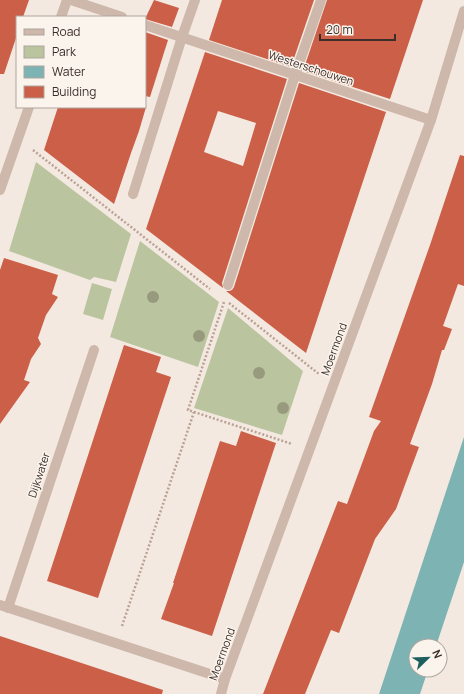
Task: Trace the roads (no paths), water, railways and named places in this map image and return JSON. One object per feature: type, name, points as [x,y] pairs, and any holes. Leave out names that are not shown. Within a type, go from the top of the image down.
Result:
[{"type":"street","points":[[61,16],[67,0]]},
{"type":"street","points":[[71,0],[119,16]]},
{"type":"street","points":[[133,194],[195,0]]},
{"type":"street","points":[[228,285],[295,75],[321,0]]},
{"type":"street","name":"Moermond","points":[[221,694],[225,679],[431,120],[464,11]]},
{"type":"street","name":"Westerschouwen","points":[[146,25],[431,120]]},
{"type":"street","points":[[0,190],[29,108]]},
{"type":"street","name":"Dijkwater","points":[[94,350],[4,607],[225,679]]},
{"type":"water","points":[[464,437],[464,562],[439,638],[408,638],[408,678],[425,678],[420,694],[379,694]]}]
